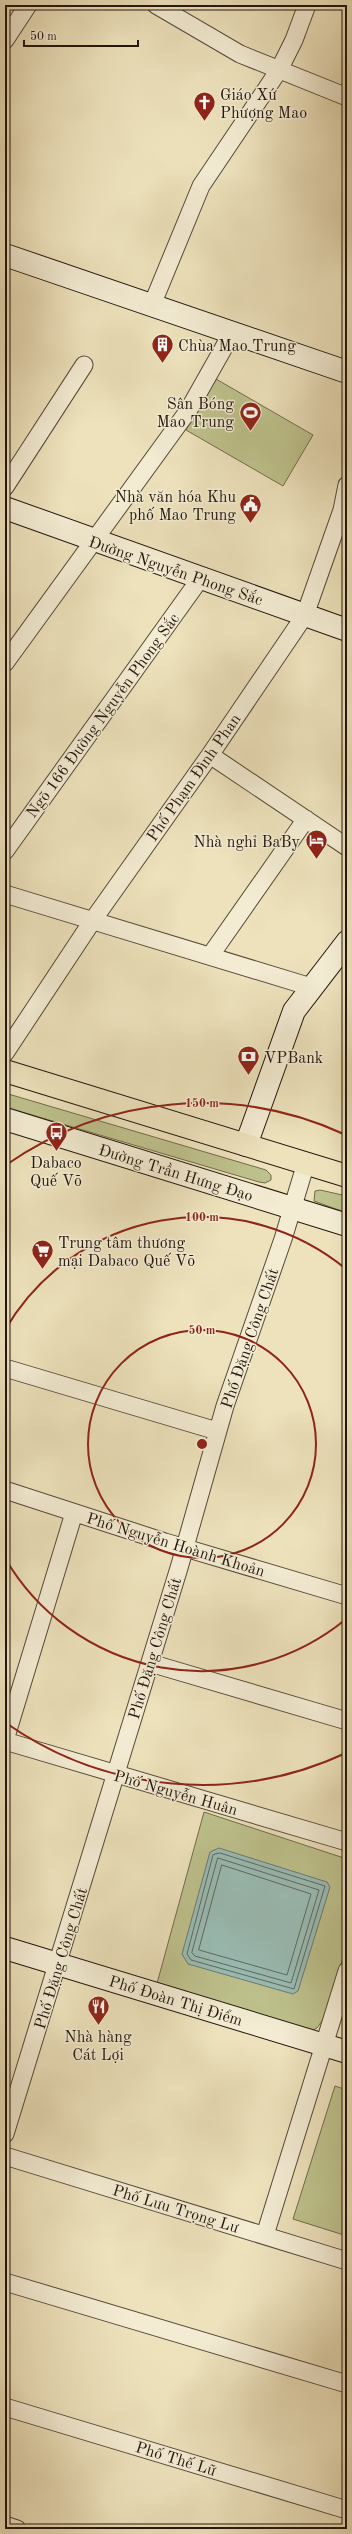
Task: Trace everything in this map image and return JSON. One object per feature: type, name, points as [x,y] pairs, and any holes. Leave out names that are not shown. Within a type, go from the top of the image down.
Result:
[{"type":"highway","points":[[5,1071],[347,1176]]},
{"type":"street","points":[[5,40],[28,5]]},
{"type":"street","points":[[156,5],[240,54],[347,98]]},
{"type":"street","points":[[152,305],[201,186],[279,70],[294,40],[307,5]]},
{"type":"street","points":[[5,255],[347,372]]},
{"type":"street","points":[[5,662],[92,540],[188,411],[232,333]]},
{"type":"street","points":[[5,487],[84,365]]},
{"type":"street","name":"Phố Phạm Đình Phan","points":[[5,1052],[93,920],[210,755],[305,615],[345,510],[347,485]]},
{"type":"street","name":"Đường Nguyễn Phong Sắc","points":[[5,508],[347,630]]},
{"type":"street","name":"Ngõ 166 Đường Nguyễn Phong Sắc","points":[[5,851],[200,578]]},
{"type":"street","points":[[210,755],[347,847]]},
{"type":"street","points":[[210,956],[306,819]]},
{"type":"street","points":[[5,894],[311,987]]},
{"type":"street","points":[[246,1145],[289,1023],[311,987],[347,942]]},
{"type":"street","name":"Đường Trần Hưng Đạo","points":[[5,1119],[347,1225]]},
{"type":"street","name":"Phố Đặng Công Chất","points":[[5,2134],[185,1548],[218,1431],[306,1163]]},
{"type":"street","points":[[5,1368],[218,1431]]},
{"type":"street","name":"Phố Nguyễn Hoành Khoản","points":[[5,1490],[185,1548],[347,1596]]},
{"type":"street","points":[[5,1741],[74,1513]]},
{"type":"street","points":[[150,1662],[347,1721]]},
{"type":"street","name":"Phố Nguyễn Huân","points":[[5,1741],[347,1842]]},
{"type":"street","name":"Phố Đoàn Thị Điểm","points":[[5,1948],[347,2052]]},
{"type":"street","points":[[265,2235],[347,1971]]},
{"type":"street","name":"Phố Lưu Trọng Lư","points":[[5,2156],[347,2260]]},
{"type":"street","points":[[5,2282],[347,2384]]},
{"type":"street","name":"Phố Thế Lữ","points":[[5,2406],[347,2510]]},
{"type":"street","points":[[5,2525],[17,2529]]},
{"type":"green space","name":"Sân Bóng Mao Trung","points":[[216,379],[313,435],[283,486],[186,430]]},
{"type":"green space","points":[[5,1093],[266,1170],[271,1175],[271,1180],[265,1183],[259,1182],[5,1107]]},
{"type":"green space","points":[[320,1190],[347,1196],[347,1213],[314,1201],[315,1191]]},
{"type":"green space","points":[[204,1812],[347,1859],[347,1943],[327,2014],[317,2028],[311,2031],[156,1987]]},
{"type":"green space","points":[[335,2086],[347,2090],[347,2236],[293,2219]]},
{"type":"water","points":[[219,1848],[327,1882],[330,1887],[298,1991],[293,1994],[188,1964],[182,1954],[210,1852]]},
{"type":"place","name":"Giáo Xứ Phượng Mao","points":[[204,122]]},
{"type":"place","name":"Chùa Mao Trung","points":[[162,364]]},
{"type":"place","name":"Sân Bóng Mao Trung","points":[[250,432]]},
{"type":"place","name":"Nhà văn hóa Khu phố Mao Trung","points":[[251,524]]},
{"type":"place","name":"Nhà nghỉ BaBy","points":[[316,860]]},
{"type":"place","name":"VPBank","points":[[249,1076]]},
{"type":"place","name":"Dabaco Quế Võ","points":[[56,1152]]},
{"type":"place","name":"Trung tâm thương mại Dabaco Quế Võ","points":[[43,1270]]},
{"type":"place","name":"Nhà hàng Cát Lợi","points":[[98,2026]]}]
